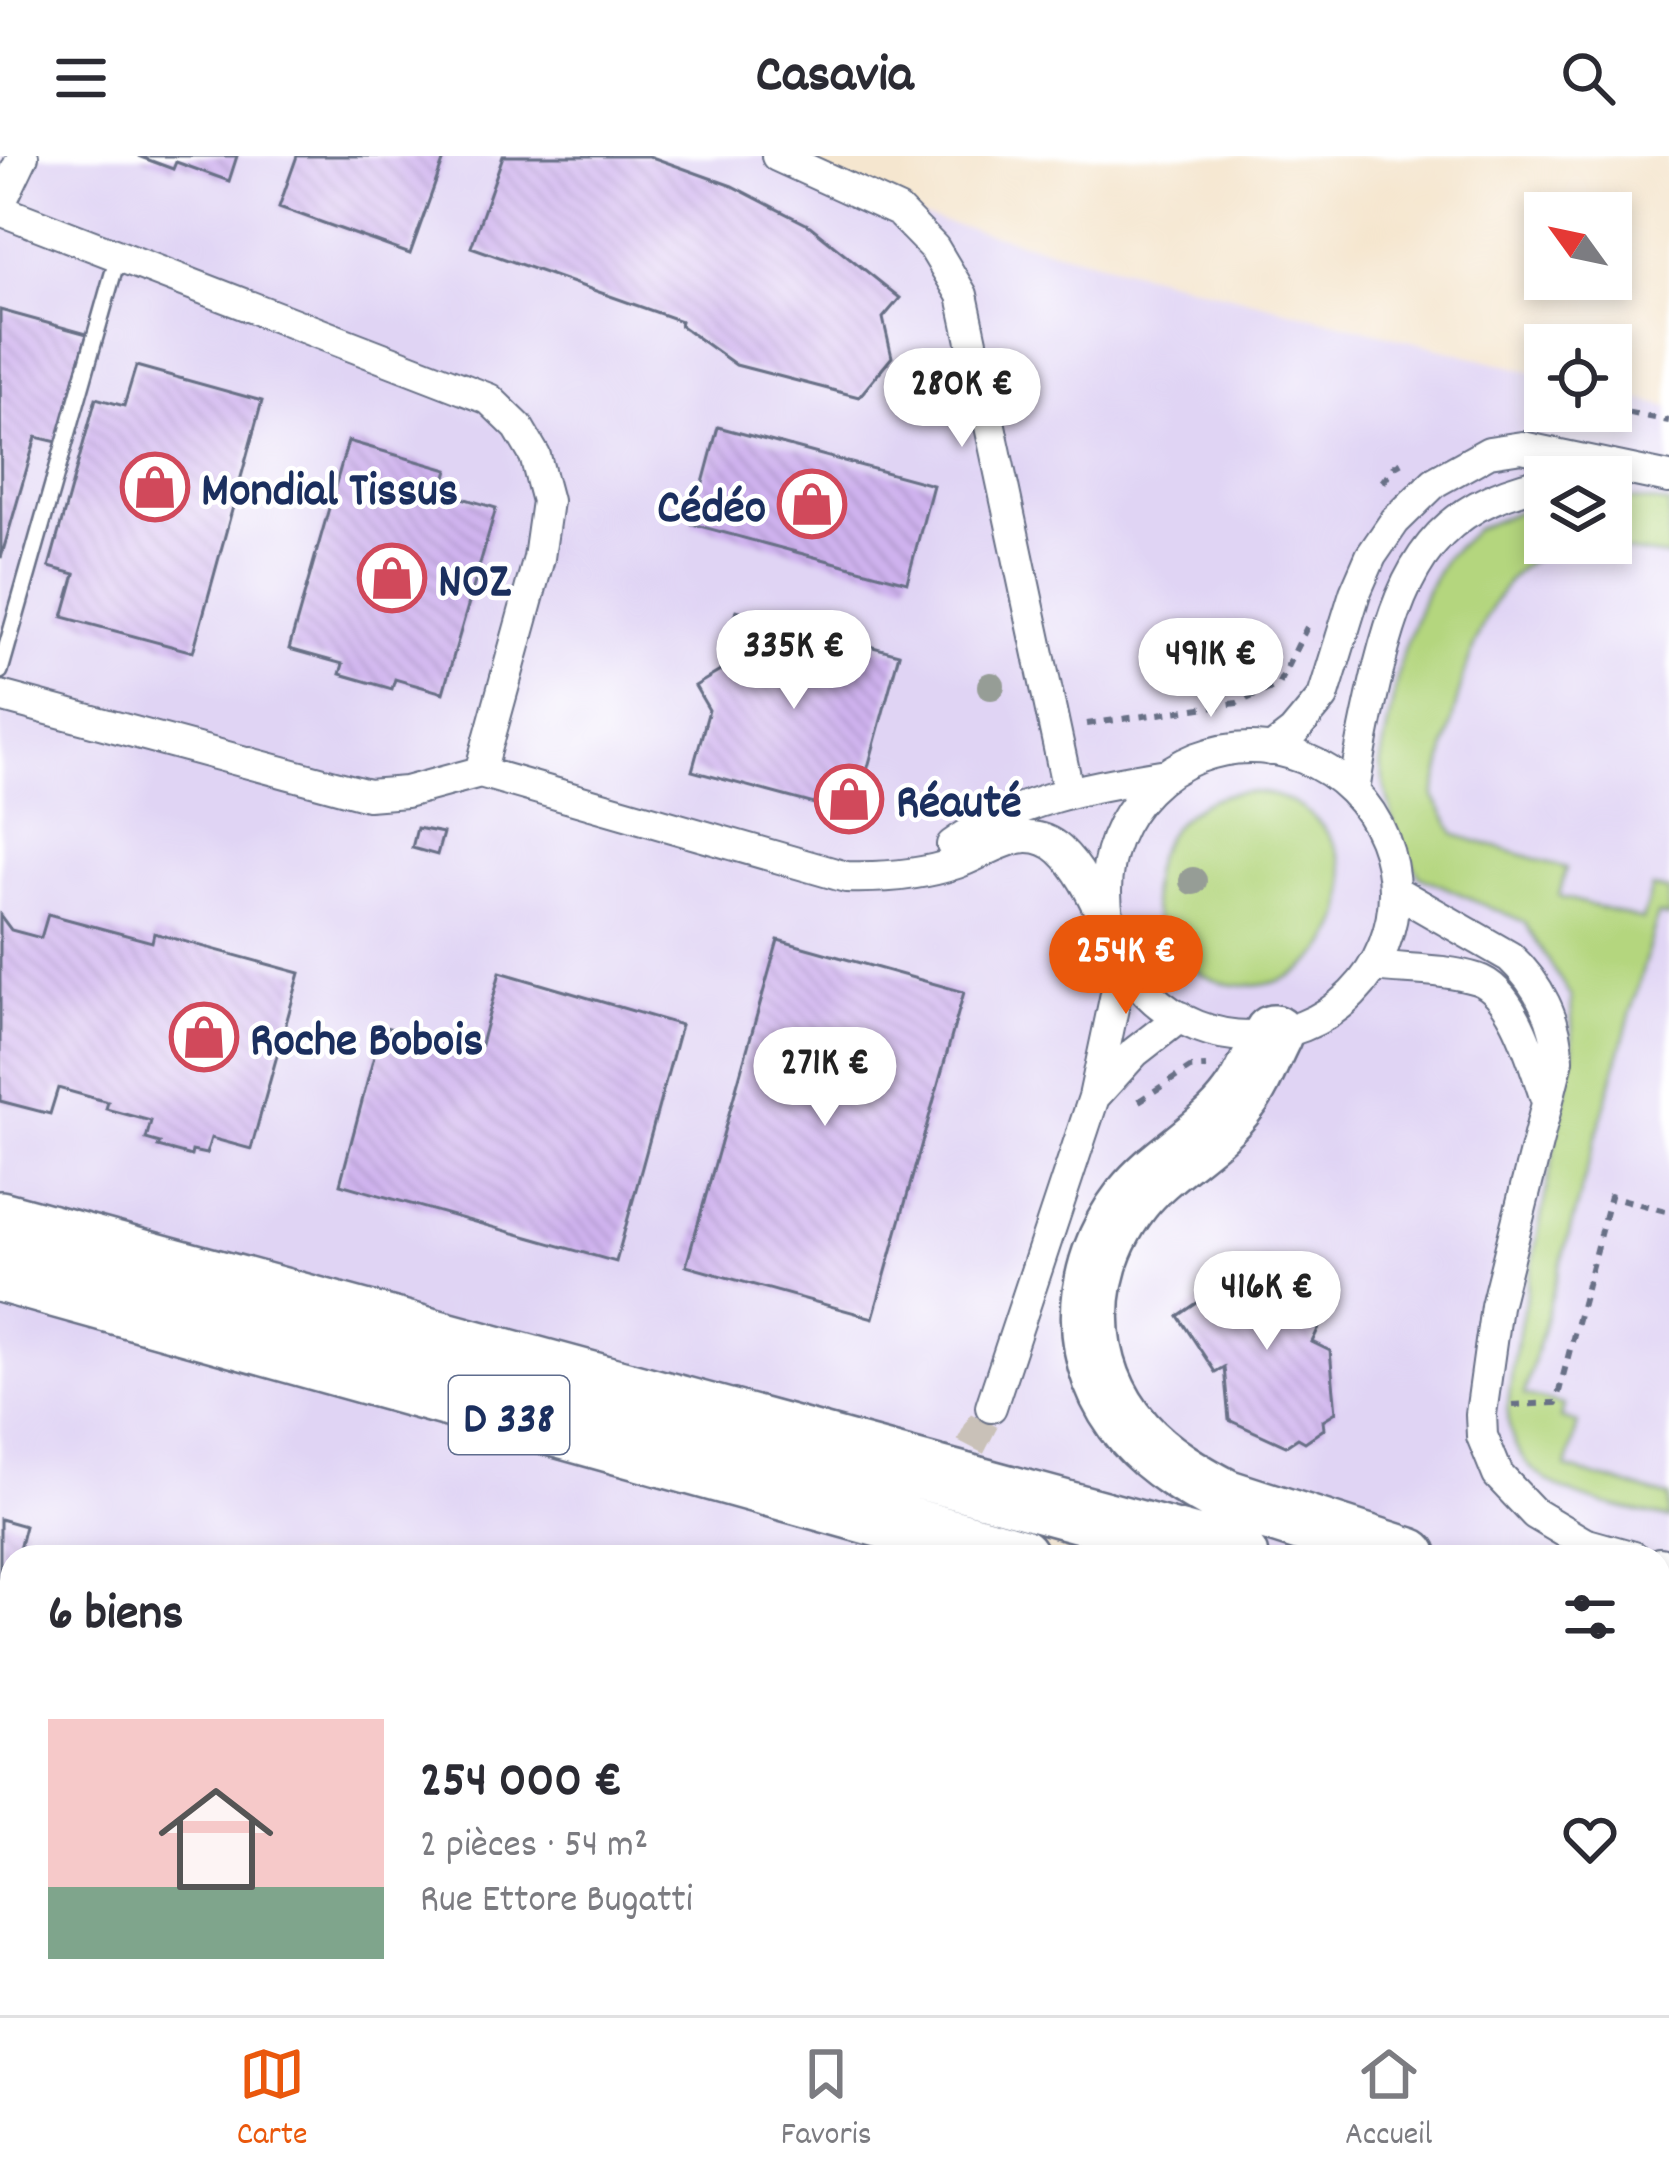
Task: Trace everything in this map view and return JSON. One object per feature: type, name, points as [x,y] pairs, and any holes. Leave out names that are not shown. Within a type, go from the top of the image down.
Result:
[{"type":"highway","points":[[1273,1034],[1239,1100],[1134,1197],[1106,1239],[1090,1292],[1089,1340],[1101,1376],[1136,1435],[1198,1483],[1225,1498],[1372,1545]]},
{"type":"highway","points":[[0,1190],[168,1234],[333,1285],[533,1367]]},
{"type":"highway","name":"D 338","points":[[0,1220],[1194,1545]]},
{"type":"highway","name":"D 338","points":[[0,1273],[976,1545]]},
{"type":"street","points":[[23,156],[0,207],[489,399],[518,428],[535,456],[547,501],[539,558],[480,772]]},
{"type":"street","points":[[777,156],[898,211],[934,248],[962,295],[1068,790]]},
{"type":"street","points":[[1271,750],[1293,733],[1323,697],[1355,593],[1371,556],[1395,521],[1460,465],[1511,447],[1569,456]]},
{"type":"street","points":[[1632,471],[1669,478]]},
{"type":"street","points":[[1354,792],[1362,736],[1389,627],[1416,563],[1440,532],[1472,507],[1524,487]]},
{"type":"street","points":[[0,696],[368,795],[442,785],[480,772],[846,877],[886,878],[956,864],[1001,841],[1048,841],[1075,868],[1118,950],[1138,983],[1165,1009],[1198,1027],[1235,1036],[1273,1034],[1313,1022],[1348,999],[1374,966],[1390,931],[1395,891],[1387,844],[1363,801],[1328,769],[1288,752],[1246,747],[1205,754],[1167,774],[1134,806],[1113,847],[1106,892],[1118,950],[1094,1097],[991,1407]]},
{"type":"street","points":[[912,872],[969,832],[1068,790],[1167,774]]},
{"type":"street","points":[[1395,891],[1494,946],[1525,970],[1558,1042],[1555,1077],[1496,1306],[1482,1407],[1483,1436],[1489,1459],[1510,1491],[1570,1537],[1596,1545]]},
{"type":"street","points":[[1374,966],[1477,978],[1493,988],[1505,1001],[1527,1046],[1546,1099]]},
{"type":"street","points":[[1094,1097],[1135,1052],[1180,1017]]},
{"type":"lane","points":[[0,671],[118,256]]},
{"type":"path","points":[[1504,418],[1524,412]]},
{"type":"path","points":[[1632,414],[1669,421]]},
{"type":"path","points":[[1372,496],[1395,466],[1412,457]]},
{"type":"path","points":[[1057,730],[1237,703],[1277,685],[1315,607]]},
{"type":"path","points":[[1482,1407],[1556,1403],[1610,1196],[1669,1212]]},
{"type":"shaded area","points":[[0,156],[780,156],[899,211],[1524,370],[1524,432],[1632,432],[1632,397],[1669,407],[1669,1545],[1128,1545],[943,1503],[921,1545],[0,1545]]},
{"type":"green space","points":[[1632,500],[1669,504],[1669,557],[1632,552]]},
{"type":"green space","points":[[1524,509],[1527,564],[1501,591],[1484,622],[1458,696],[1434,797],[1456,835],[1566,868],[1559,896],[1642,920],[1652,888],[1669,890],[1669,917],[1658,915],[1524,1395],[1564,1405],[1561,1418],[1578,1423],[1566,1468],[1669,1497],[1669,1519],[1572,1493],[1531,1468],[1517,1449],[1508,1418],[1512,1368],[1573,1053],[1571,997],[1524,922],[1420,876],[1398,842],[1380,766],[1401,658],[1426,591],[1445,558],[1476,529]]},
{"type":"green space","points":[[1248,792],[1285,800],[1316,821],[1337,852],[1345,889],[1337,926],[1316,957],[1285,978],[1248,986],[1211,978],[1180,957],[1159,926],[1151,889],[1159,852],[1180,821],[1211,800]]},
{"type":"building","points":[[138,156],[237,156],[229,181],[176,162],[173,169]]},
{"type":"building","points":[[297,156],[445,156],[410,254],[279,207]]},
{"type":"building","points":[[503,156],[649,156],[732,186],[810,226],[900,298],[883,318],[892,357],[859,397],[736,365],[680,325],[681,321],[471,247]]},
{"type":"building","points":[[0,310],[87,334],[57,442],[36,437],[1,558]]},
{"type":"building","name":"Mondial Tissus","points":[[136,366],[262,401],[193,652],[63,617],[75,574],[49,567],[96,398],[124,406]]},
{"type":"building","name":"Cédéo","points":[[718,427],[933,485],[907,582],[692,524]]},
{"type":"building","name":"NOZ","points":[[348,441],[448,470],[442,492],[496,508],[443,693],[395,679],[392,689],[340,674],[343,664],[289,649]]},
{"type":"building","points":[[736,610],[899,654],[855,815],[692,771],[709,710],[695,686],[720,671]]},
{"type":"building","points":[[417,828],[443,833],[437,855],[412,848]]},
{"type":"building","points":[[48,914],[152,942],[154,933],[300,973],[251,1149],[211,1138],[206,1154],[192,1151],[191,1156],[158,1147],[160,1143],[146,1139],[151,1121],[106,1109],[108,1102],[58,1088],[50,1114],[0,1101],[0,915],[11,930],[41,938]]},
{"type":"building","points":[[778,940],[964,992],[873,1318],[686,1266]]},
{"type":"building","points":[[500,972],[681,1025],[616,1262],[340,1184],[382,1026],[479,1052]]},
{"type":"building","points":[[1261,1259],[1284,1263],[1323,1319],[1312,1342],[1330,1351],[1336,1412],[1323,1420],[1324,1429],[1305,1442],[1298,1438],[1286,1446],[1229,1420],[1224,1367],[1215,1372],[1178,1316]]},
{"type":"building","points":[[0,1519],[25,1526],[20,1545],[0,1545]]},
{"type":"tunnel","points":[[950,1487],[991,1407]]},
{"type":"place","name":"Mondial Tissus","points":[[155,487]]},
{"type":"place","name":"Cédéo","points":[[812,504]]},
{"type":"place","name":"NOZ","points":[[392,578]]},
{"type":"place","name":"Réauté","points":[[849,799]]},
{"type":"place","name":"Roche Bobois","points":[[204,1037]]}]
